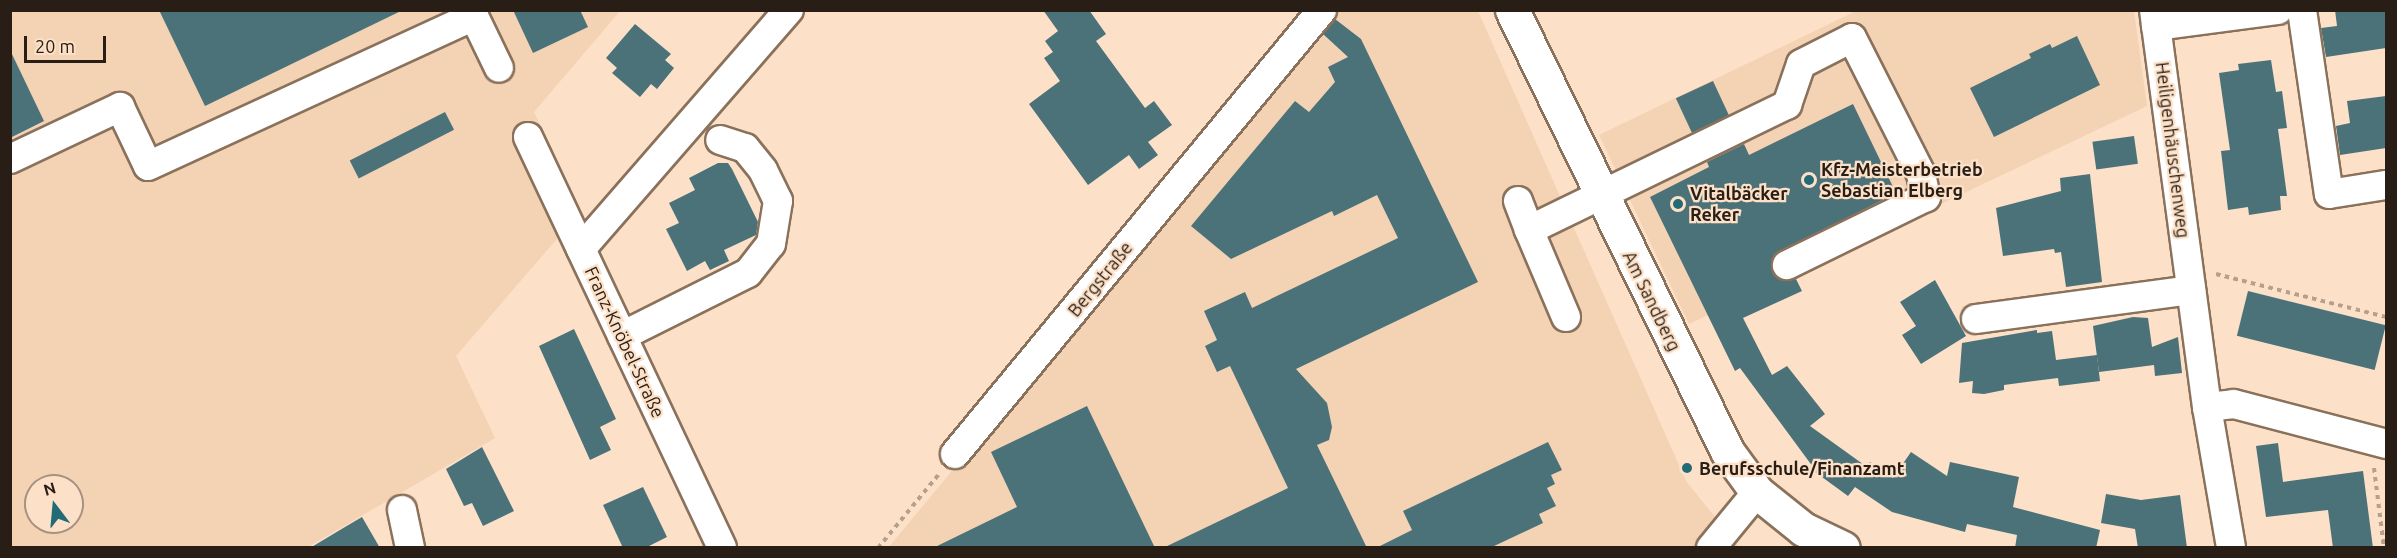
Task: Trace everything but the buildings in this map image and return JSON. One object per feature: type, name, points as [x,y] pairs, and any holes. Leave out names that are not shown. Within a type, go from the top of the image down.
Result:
[{"type":"main road","name":"Am Sandberg","points":[[1512,10],[1722,442],[1758,492],[1803,529],[1844,548]]},
{"type":"street","points":[[581,249],[789,10]]},
{"type":"street","name":"Bergstraße","points":[[956,454],[1322,10]]},
{"type":"street","points":[[2155,18],[2278,10]]},
{"type":"street","points":[[2302,10],[2329,194],[2386,185]]},
{"type":"street","points":[[10,159],[120,106],[148,166],[472,13],[499,68]]},
{"type":"street","name":"Heiligenhäuschenweg","points":[[2155,18],[2207,407],[2231,548]]},
{"type":"street","points":[[1529,230],[1787,105],[1801,64],[1852,38],[1921,174],[1926,197],[1787,265]]},
{"type":"street","name":"Franz-Knöbel-Straße","points":[[528,137],[722,548]]},
{"type":"street","points":[[622,336],[748,273],[771,244],[778,201],[763,170],[745,148],[720,140]]},
{"type":"street","points":[[1518,201],[1566,317]]},
{"type":"street","points":[[1976,319],[2190,284]]},
{"type":"street","points":[[2207,407],[2234,404],[2381,443]]},
{"type":"street","points":[[1711,548],[1758,492]]},
{"type":"street","points":[[402,510],[410,548]]},
{"type":"path","points":[[2190,284],[2215,274],[2386,317]]},
{"type":"path","points":[[2381,443],[2373,456],[2384,548]]},
{"type":"path","points":[[878,548],[956,454]]},
{"type":"shaded area","points":[[1334,10],[1478,11],[1686,481],[1739,547],[888,548]]},
{"type":"shaded area","points":[[10,11],[620,11],[534,112],[580,212],[456,356],[495,438],[308,547],[11,547]]},
{"type":"shaded area","points":[[1856,11],[2134,11],[2147,106],[1689,324],[1599,135]]},
{"type":"place","name":"Kfz-Meisterbetrieb Sebastian Elberg","points":[[1809,180]]},
{"type":"place","name":"Vitalbäcker Reker","points":[[1678,204]]},
{"type":"place","name":"Berufsschule/Finanzamt","points":[[1687,468]]}]
